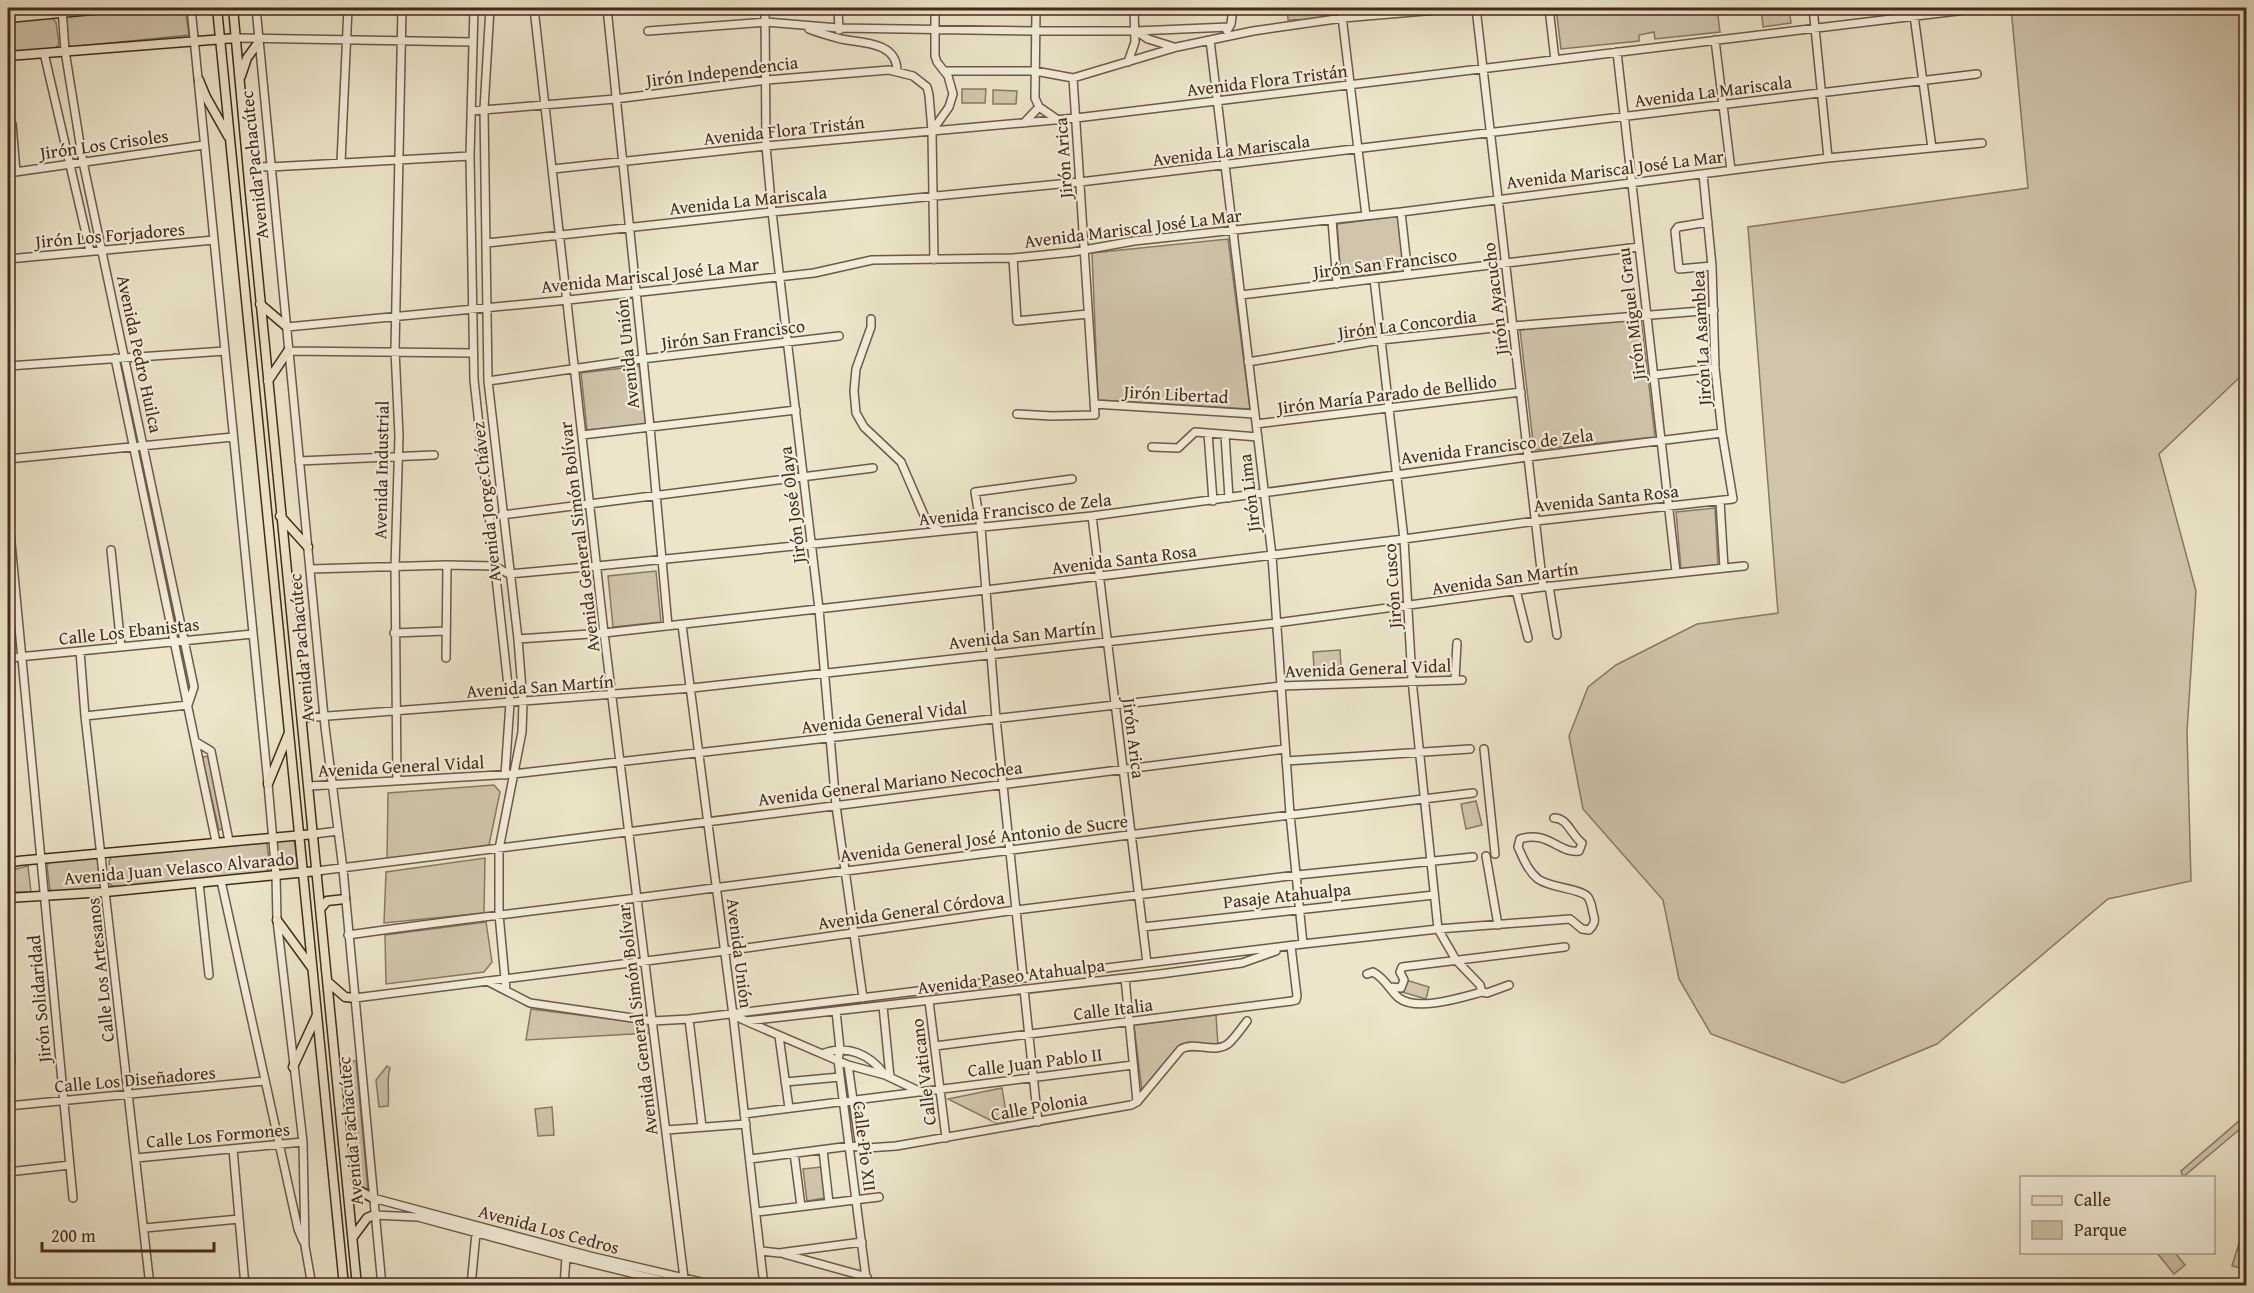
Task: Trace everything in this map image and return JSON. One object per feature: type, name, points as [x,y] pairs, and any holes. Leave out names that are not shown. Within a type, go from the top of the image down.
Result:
[{"type":"main road","points":[[8,18],[62,10],[113,8]]},
{"type":"main road","name":"Avenida Pachacútec","points":[[218,8],[344,1286]]},
{"type":"main road","name":"Avenida Pachacútec","points":[[233,8],[277,486],[314,834],[357,1286]]},
{"type":"main road","points":[[8,56],[236,38]]},
{"type":"main road","points":[[240,82],[247,57],[258,40]]},
{"type":"main road","points":[[199,80],[231,143]]},
{"type":"main road","points":[[260,304],[287,327]]},
{"type":"main road","points":[[268,381],[288,351]]},
{"type":"main road","points":[[255,395],[261,389],[269,393]]},
{"type":"main road","points":[[265,487],[277,486]]},
{"type":"main road","points":[[280,516],[308,547]]},
{"type":"main road","points":[[268,784],[289,731]]},
{"type":"main road","name":"Avenida Juan Velasco Alvarado","points":[[8,863],[314,834]]},
{"type":"main road","name":"Avenida Juan Velasco Alvarado","points":[[8,899],[106,892],[317,871]]},
{"type":"main road","points":[[321,908],[327,901],[345,899]]},
{"type":"main road","points":[[277,920],[313,969]]},
{"type":"main road","points":[[328,982],[345,997],[355,998]]},
{"type":"main road","points":[[293,1067],[317,1015]]},
{"type":"main road","points":[[348,1185],[373,1198]]},
{"type":"main road","points":[[353,1237],[366,1218],[374,1215]]},
{"type":"main road","points":[[342,1266],[355,1264]]},
{"type":"street","points":[[191,8],[268,784],[276,875],[277,920],[303,1142],[305,1246],[312,1286]]},
{"type":"street","name":"Avenida Pachacútec","points":[[256,8],[324,717],[343,869],[382,1286]]},
{"type":"street","points":[[341,162],[348,8]]},
{"type":"street","name":"Avenida Industrial","points":[[397,781],[394,567],[399,456],[395,350],[397,159],[402,8]]},
{"type":"street","name":"Avenida Jorge Chávez","points":[[474,8],[470,156],[471,308],[476,411],[510,703],[509,775],[499,849],[499,914],[506,990]]},
{"type":"street","name":"Avenida Jorge Chávez","points":[[490,8],[484,109],[488,381],[518,639],[523,703],[522,732],[509,775]]},
{"type":"street","name":"Avenida General Simón Bolívar","points":[[534,8],[604,633],[622,762],[684,1282]]},
{"type":"street","name":"Avenida Unión","points":[[608,8],[615,99],[650,426],[668,626]]},
{"type":"street","name":"Jirón José Olaya","points":[[765,8],[766,146],[772,212],[819,609],[836,806],[863,998]]},
{"type":"street","points":[[838,8],[839,38]]},
{"type":"street","points":[[934,260],[932,131],[951,101],[952,84],[935,56],[936,8]]},
{"type":"street","points":[[1036,8],[1035,98],[1039,107],[1058,120]]},
{"type":"street","points":[[1128,62],[1133,50],[1136,31],[1134,8]]},
{"type":"street","points":[[1214,39],[1229,27],[1233,17],[1233,8]]},
{"type":"street","points":[[1341,8],[1366,216]]},
{"type":"street","points":[[944,70],[1035,71],[1073,78],[1177,47],[1214,39],[1343,18],[1460,8]]},
{"type":"street","name":"Jirón Ayacucho","points":[[1476,8],[1536,521],[1546,586],[1557,635]]},
{"type":"street","points":[[1549,8],[1555,60]]},
{"type":"street","points":[[1813,8],[1828,158]]},
{"type":"street","points":[[1913,8],[1932,148]]},
{"type":"street","name":"Avenida Flora Tristán","points":[[553,169],[766,146],[1076,118],[1982,8]]},
{"type":"street","name":"Avenida Pedro Huilca","points":[[62,10],[65,51],[83,162],[194,687],[188,705]]},
{"type":"street","points":[[648,31],[766,22],[838,28],[1035,31],[1136,31],[1229,27]]},
{"type":"street","points":[[801,26],[839,38],[878,45],[889,51],[897,62],[897,71]]},
{"type":"street","points":[[1136,31],[1148,39],[1177,47]]},
{"type":"street","points":[[236,38],[472,42]]},
{"type":"street","name":"Jirón Lima","points":[[1214,39],[1226,166],[1272,556],[1290,814],[1303,944]]},
{"type":"street","points":[[1715,40],[1731,170]]},
{"type":"street","name":"Jirón Miguel Grau","points":[[1617,52],[1676,572]]},
{"type":"street","points":[[44,53],[90,251]]},
{"type":"street","name":"Jirón Independencia","points":[[471,111],[615,99],[767,80],[881,70],[897,71],[913,76],[927,87],[932,131]]},
{"type":"street","name":"Avenida La Mariscala","points":[[487,243],[772,212],[1080,183],[1977,74]]},
{"type":"street","name":"Jirón Arica","points":[[1017,414],[1095,415],[1073,78]]},
{"type":"street","points":[[1024,123],[1039,107]]},
{"type":"street","points":[[12,124],[16,172]]},
{"type":"street","name":"Avenida Mariscal José La Mar","points":[[287,327],[568,300],[780,276],[823,271],[872,260],[1013,258],[1073,252],[1828,158],[1982,143]]},
{"type":"street","name":"Jirón Los Crisoles","points":[[8,173],[204,145]]},
{"type":"street","points":[[248,166],[270,167],[470,156]]},
{"type":"street","name":"Jirón La Asamblea","points":[[1703,174],[1712,266],[1715,368],[1722,433],[1733,499]]},
{"type":"street","points":[[1401,212],[1408,275]]},
{"type":"street","points":[[1332,220],[1337,284]]},
{"type":"street","points":[[1708,222],[1678,227],[1675,231],[1680,269],[1712,266]]},
{"type":"street","name":"Jirón Los Forjadores","points":[[8,259],[214,240]]},
{"type":"street","name":"Jirón San Francisco","points":[[1241,295],[1639,247]]},
{"type":"street","points":[[1013,258],[1017,321],[1088,314]]},
{"type":"street","name":"Jirón Cusco","points":[[1374,279],[1404,539],[1412,680],[1438,929],[1455,960],[1481,989]]},
{"type":"street","name":"Jirón La Concordia","points":[[1248,362],[1381,340],[1513,326],[1714,310]]},
{"type":"street","points":[[871,319],[871,327],[856,369],[854,391],[856,413],[864,427],[901,462],[927,522],[944,532]]},
{"type":"street","name":"Jirón San Francisco","points":[[488,381],[642,359],[839,336]]},
{"type":"street","points":[[288,351],[395,350],[473,353]]},
{"type":"street","points":[[8,366],[225,351]]},
{"type":"street","points":[[115,358],[216,842]]},
{"type":"street","points":[[1654,375],[1715,368]]},
{"type":"street","name":"Jirón María Parado de Bellido","points":[[1256,424],[1521,392]]},
{"type":"street","name":"Jirón Libertad","points":[[1094,404],[1255,414]]},
{"type":"street","points":[[582,435],[796,410]]},
{"type":"street","points":[[1152,447],[1178,448],[1195,432],[1258,437]]},
{"type":"street","points":[[1208,433],[1213,501]]},
{"type":"street","name":"Avenida Francisco de Zela","points":[[509,574],[1092,516],[1396,474],[1722,433]]},
{"type":"street","points":[[1225,435],[1229,498]]},
{"type":"street","points":[[8,459],[233,437]]},
{"type":"street","points":[[299,461],[434,455]]},
{"type":"street","points":[[502,515],[873,468]]},
{"type":"street","points":[[1023,977],[996,718],[981,528],[975,492],[1072,479]]},
{"type":"street","name":"Avenida Santa Rosa","points":[[518,639],[682,625],[1099,577],[1536,521],[1733,499]]},
{"type":"street","points":[[1720,501],[1724,568]]},
{"type":"street","name":"Jirón Solidaridad","points":[[8,511],[73,1198]]},
{"type":"street","name":"Jirón Arica","points":[[1092,516],[1147,963]]},
{"type":"street","points":[[111,550],[121,647]]},
{"type":"street","points":[[446,658],[447,565]]},
{"type":"street","points":[[310,569],[494,566],[509,574]]},
{"type":"street","name":"Avenida San Martín","points":[[302,718],[523,703],[692,688],[1276,623],[1546,586],[1744,566]]},
{"type":"street","points":[[1516,590],[1528,638]]},
{"type":"street","name":"Avenida Unión","points":[[682,625],[734,1015],[762,1251],[764,1286]]},
{"type":"street","points":[[394,633],[446,631]]},
{"type":"street","name":"Calle Los Ebanistas","points":[[8,658],[253,634]]},
{"type":"street","name":"Avenida General Vidal","points":[[309,786],[509,775],[1281,686],[1459,680],[1457,643]]},
{"type":"street","name":"Calle Los Artesanos","points":[[80,651],[100,853],[150,1286]]},
{"type":"street","points":[[85,716],[188,705]]},
{"type":"street","points":[[196,742],[211,751],[229,841]]},
{"type":"street","name":"Avenida General Mariano Necochea","points":[[499,849],[1003,783],[1285,749]]},
{"type":"street","points":[[1286,761],[1470,749]]},
{"type":"street","points":[[1484,749],[1495,854]]},
{"type":"street","name":"Avenida General José Antonio de Sucre","points":[[348,935],[1010,849],[1473,793]]},
{"type":"street","name":"Avenida Paseo Atahualpa","points":[[487,981],[530,1003],[653,1021],[734,1015],[1023,977],[1438,929],[1570,919],[1586,931],[1592,928],[1595,918],[1589,898],[1539,879],[1529,870],[1517,843],[1520,839],[1533,836],[1544,837],[1571,850],[1579,850],[1582,843],[1564,821],[1558,817],[1554,818]]},
{"type":"street","name":"Avenida Juan Velasco Alvarado","points":[[314,834],[338,831]]},
{"type":"street","name":"Avenida Juan Velasco Alvarado","points":[[317,871],[499,849]]},
{"type":"street","points":[[1486,856],[1498,925]]},
{"type":"street","name":"Avenida General Córdova","points":[[355,998],[725,951],[1016,910],[1297,875],[1473,857]]},
{"type":"street","points":[[221,880],[264,1082],[298,1229],[305,1246]]},
{"type":"street","points":[[199,883],[209,975]]},
{"type":"street","name":"Pasaje Atahualpa","points":[[1143,927],[1434,895]]},
{"type":"street","name":"Avenida Paseo Atahualpa","points":[[746,1021],[1242,963],[1291,946]]},
{"type":"street","name":"Calle Italia","points":[[935,1046],[1296,1000],[1291,946]]},
{"type":"street","points":[[1390,986],[1401,988],[1404,980],[1400,972],[1402,967],[1565,947]]},
{"type":"street","points":[[1367,974],[1373,972],[1384,978],[1400,999],[1427,1004],[1443,1002],[1481,989],[1487,993],[1509,985]]},
{"type":"street","points":[[1125,978],[1137,1102]]},
{"type":"street","points":[[1024,988],[1038,1122]]},
{"type":"street","name":"Calle Vaticano","points":[[929,1001],[946,1138]]},
{"type":"street","points":[[883,1006],[888,1076]]},
{"type":"street","name":"Calle Pio XII","points":[[836,1011],[840,1049],[838,1060],[867,1281]]},
{"type":"street","points":[[734,1015],[848,1065],[888,1076],[921,1092]]},
{"type":"street","points":[[689,1019],[702,1127]]},
{"type":"street","points":[[1137,1102],[1181,1049],[1190,1046],[1221,1047],[1228,1044],[1247,1021]]},
{"type":"street","points":[[8,1028],[11,1061]]},
{"type":"street","points":[[779,1036],[789,1108]]},
{"type":"street","points":[[822,1054],[840,1049],[858,1053],[878,1065],[888,1076]]},
{"type":"street","name":"Calle Pio XII","points":[[848,1065],[860,1148]]},
{"type":"street","name":"Calle Juan Pablo II","points":[[744,1114],[1134,1065]]},
{"type":"street","points":[[785,1082],[840,1077]]},
{"type":"street","name":"Calle Los Diseñadores","points":[[8,1106],[264,1082]]},
{"type":"street","name":"Calle Polonia","points":[[750,1159],[850,1146],[880,1148],[1038,1122],[1137,1102]]},
{"type":"street","points":[[666,1130],[746,1124]]},
{"type":"street","name":"Calle Los Formones","points":[[136,1158],[303,1142]]},
{"type":"street","points":[[233,1149],[245,1286]]},
{"type":"street","points":[[823,1150],[830,1203]]},
{"type":"street","points":[[794,1153],[801,1206]]},
{"type":"street","points":[[8,1172],[70,1165]]},
{"type":"street","points":[[757,1212],[879,1197]]},
{"type":"street","name":"Avenida Los Cedros","points":[[373,1198],[684,1282],[718,1286]]},
{"type":"street","points":[[389,1202],[389,1215]]},
{"type":"street","name":"Avenida Los Cedros","points":[[374,1215],[418,1216],[662,1283],[684,1282]]},
{"type":"street","points":[[145,1228],[239,1220]]},
{"type":"street","points":[[471,1286],[476,1233]]},
{"type":"street","points":[[779,1253],[862,1242]]},
{"type":"street","points":[[762,1251],[779,1253],[867,1281]]},
{"type":"street","points":[[564,1286],[566,1257]]},
{"type":"green space","points":[[145,8],[185,8],[189,35],[71,47],[67,44],[64,21],[68,15]]},
{"type":"green space","points":[[1287,8],[1332,8],[1329,13],[1319,18],[1288,20]]},
{"type":"green space","points":[[1556,8],[1717,8],[1720,32],[1655,39],[1654,32],[1639,35],[1639,41],[1561,49]]},
{"type":"green space","points":[[1761,8],[1789,8],[1791,23],[1763,27]]},
{"type":"green space","points":[[2011,8],[2246,8],[2246,373],[2159,454],[2196,591],[2187,732],[2191,881],[2108,899],[1937,1044],[1843,1083],[1711,1034],[1679,979],[1663,900],[1583,809],[1569,736],[1588,687],[1616,665],[1697,624],[1778,613],[1748,227],[2028,188]]},
{"type":"green space","points":[[51,17],[56,22],[59,44],[56,48],[8,53],[8,21]]},
{"type":"green space","points":[[962,89],[986,89],[985,103],[962,103]]},
{"type":"green space","points":[[993,90],[1017,91],[1016,104],[993,104]]},
{"type":"green space","points":[[1399,216],[1404,271],[1341,278],[1337,224]]},
{"type":"green space","points":[[1228,239],[1250,409],[1098,400],[1092,253]]},
{"type":"green space","points":[[1641,318],[1655,437],[1534,450],[1520,330]]},
{"type":"green space","points":[[640,366],[646,424],[587,430],[581,373]]},
{"type":"green space","points":[[1715,508],[1718,565],[1681,569],[1676,512]]},
{"type":"green space","points":[[656,571],[661,622],[613,627],[608,576]]},
{"type":"green space","points":[[1340,650],[1341,666],[1314,668],[1313,652]]},
{"type":"green space","points":[[208,756],[225,828],[219,830],[202,757]]},
{"type":"green space","points":[[494,785],[500,792],[489,845],[387,860],[388,793]]},
{"type":"green space","points":[[1476,801],[1482,825],[1466,829],[1461,804]]},
{"type":"green space","points":[[294,838],[298,870],[278,872],[275,840]]},
{"type":"green space","points":[[264,841],[267,844],[270,868],[265,873],[116,888],[110,884],[109,861],[113,855]]},
{"type":"green space","points":[[99,858],[103,885],[99,889],[53,893],[50,891],[47,865],[50,862]]},
{"type":"green space","points":[[485,858],[484,913],[384,923],[386,872]]},
{"type":"green space","points":[[28,866],[31,892],[8,892],[8,871]]},
{"type":"green space","points":[[486,922],[492,962],[484,972],[386,984],[385,935]]},
{"type":"green space","points":[[1406,980],[1429,987],[1426,999],[1402,992]]},
{"type":"green space","points":[[531,1009],[650,1024],[650,1033],[526,1040]]},
{"type":"green space","points":[[1216,1015],[1218,1046],[1184,1044],[1142,1091],[1134,1025]]},
{"type":"green space","points":[[356,1061],[368,1190],[360,1187],[348,1063]]},
{"type":"green space","points":[[387,1066],[390,1068],[388,1106],[379,1107],[376,1080]]},
{"type":"green space","points":[[1002,1088],[1008,1125],[1000,1125],[948,1099]]},
{"type":"green space","points":[[552,1107],[554,1135],[538,1136],[535,1109]]},
{"type":"green space","points":[[2246,1115],[2246,1124],[2184,1176],[2181,1171]]},
{"type":"green space","points":[[821,1167],[825,1198],[807,1201],[803,1169]]},
{"type":"green space","points":[[2241,1237],[2246,1239],[2246,1269],[2232,1266]]},
{"type":"green space","points":[[2158,1254],[2176,1254],[2185,1265],[2174,1274]]}]
